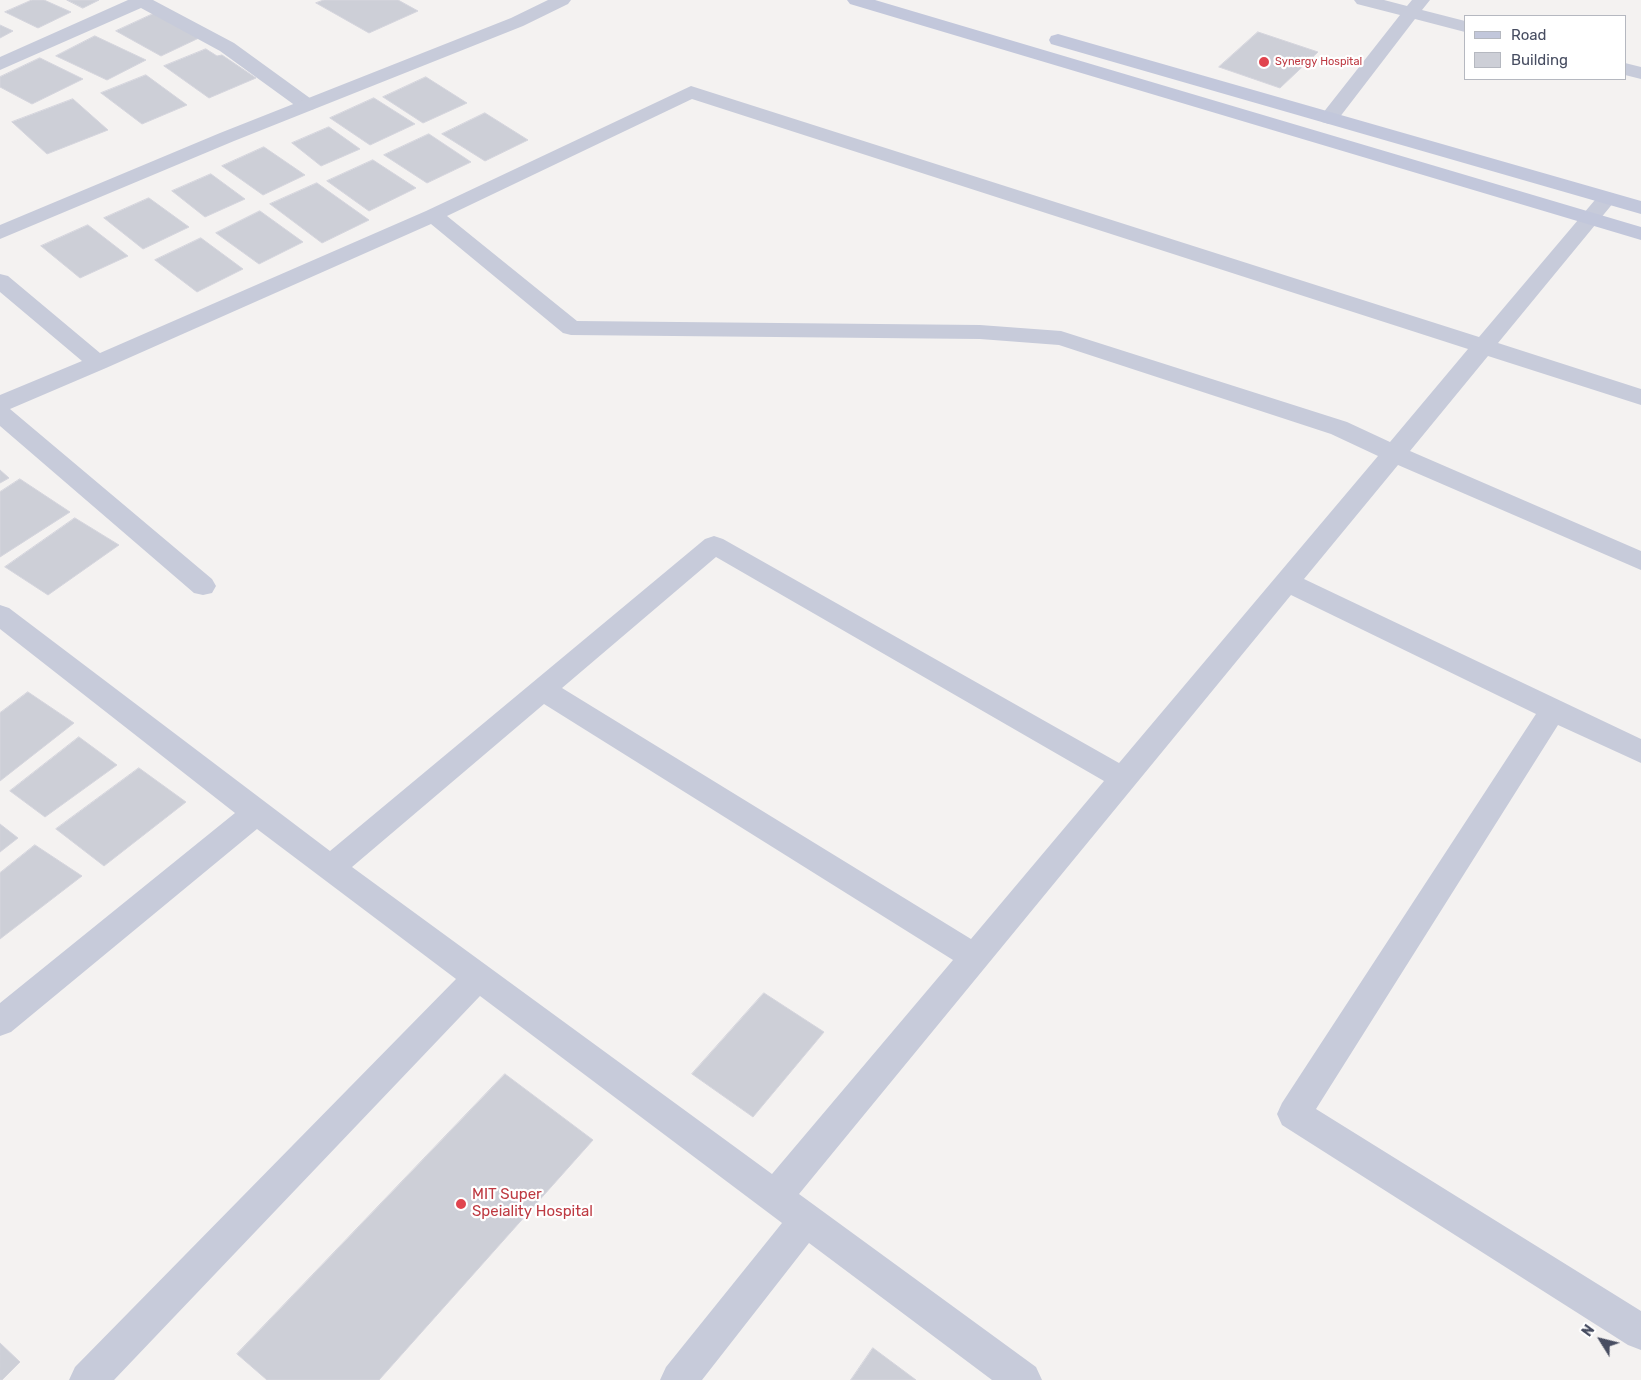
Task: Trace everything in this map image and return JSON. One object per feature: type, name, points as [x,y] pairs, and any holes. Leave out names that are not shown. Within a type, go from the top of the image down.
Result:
[{"type":"main road","points":[[856,0],[1598,208],[1641,208]]},
{"type":"main road","points":[[917,0],[984,19]]},
{"type":"main road","points":[[1042,36],[1329,118],[1598,208],[1641,234]]},
{"type":"street","points":[[0,64],[142,0],[227,47],[307,105]]},
{"type":"street","points":[[3,229],[227,137],[517,22],[562,0]]},
{"type":"street","points":[[1363,0],[1416,6],[1464,27]]},
{"type":"street","points":[[1329,118],[1416,6]]},
{"type":"street","points":[[1626,69],[1641,73]]},
{"type":"street","points":[[0,404],[98,363],[433,215],[690,92],[1641,396]]},
{"type":"street","points":[[775,1197],[1598,208]]},
{"type":"street","points":[[433,215],[571,328],[980,332],[1061,338],[1339,428],[1394,454],[1641,561]]},
{"type":"street","points":[[0,282],[98,363]]},
{"type":"street","points":[[0,414],[204,586]]},
{"type":"street","points":[[330,868],[714,545],[1124,779]]},
{"type":"street","points":[[1287,582],[1641,752]]},
{"type":"street","points":[[0,616],[256,813],[1023,1380]]},
{"type":"street","points":[[542,689],[975,958]]},
{"type":"street","points":[[1553,710],[1294,1114],[1641,1332]]},
{"type":"street","points":[[1,1020],[256,813]]},
{"type":"street","points":[[88,1380],[478,977]]},
{"type":"street","points":[[678,1380],[806,1220]]},
{"type":"building","points":[[32,0],[44,0],[71,12],[38,28],[5,12]]},
{"type":"building","points":[[67,0],[99,0],[83,8]]},
{"type":"building","points":[[324,0],[398,0],[418,11],[369,33],[316,3]]},
{"type":"building","points":[[155,13],[201,37],[161,56],[116,31]]},
{"type":"building","points":[[0,25],[13,31],[0,38]]},
{"type":"building","points":[[1258,32],[1318,52],[1280,88],[1219,67]]},
{"type":"building","points":[[95,36],[146,60],[107,80],[56,56]]},
{"type":"building","points":[[206,49],[217,56],[222,55],[256,78],[209,98],[164,66]]},
{"type":"building","points":[[40,58],[83,79],[32,104],[0,87],[0,77]]},
{"type":"building","points":[[146,75],[187,105],[142,124],[101,93]]},
{"type":"building","points":[[426,77],[467,103],[423,123],[383,97]]},
{"type":"building","points":[[374,98],[415,124],[370,145],[330,118]]},
{"type":"building","points":[[73,99],[108,130],[47,154],[12,122]]},
{"type":"building","points":[[485,113],[528,140],[485,161],[442,134]]},
{"type":"building","points":[[329,127],[360,149],[321,166],[292,143]]},
{"type":"building","points":[[429,134],[471,162],[427,183],[384,155]]},
{"type":"building","points":[[264,147],[305,175],[263,195],[222,166]]},
{"type":"building","points":[[373,160],[416,188],[369,211],[327,181]]},
{"type":"building","points":[[211,174],[245,199],[205,217],[172,191]]},
{"type":"building","points":[[317,183],[369,220],[322,243],[270,204]]},
{"type":"building","points":[[149,198],[189,227],[143,249],[104,218]]},
{"type":"building","points":[[260,211],[303,242],[259,264],[216,233]]},
{"type":"building","points":[[88,225],[128,256],[80,278],[41,246]]},
{"type":"building","points":[[201,238],[243,269],[197,292],[155,260]]},
{"type":"building","points":[[0,470],[9,478],[0,483]]},
{"type":"building","points":[[20,479],[70,512],[0,557],[0,492]]},
{"type":"building","points":[[75,518],[119,545],[48,595],[5,567]]},
{"type":"building","points":[[28,692],[74,723],[0,781],[0,713]]},
{"type":"building","points":[[79,737],[117,765],[45,817],[10,791]]},
{"type":"building","points":[[139,768],[186,802],[104,866],[56,829]]},
{"type":"building","points":[[0,824],[18,838],[0,852]]},
{"type":"building","points":[[35,845],[82,876],[0,939],[0,873]]},
{"type":"building","points":[[764,993],[824,1032],[753,1117],[692,1074]]},
{"type":"building","points":[[505,1074],[593,1140],[379,1380],[267,1380],[237,1354]]},
{"type":"building","points":[[0,1343],[20,1362],[2,1380],[0,1380]]},
{"type":"building","points":[[873,1348],[916,1380],[851,1380]]},
{"type":"place","name":"Synergy Hospital","points":[[1264,62]]},
{"type":"place","name":"MIT Super Speiality Hospital","points":[[461,1204]]}]
